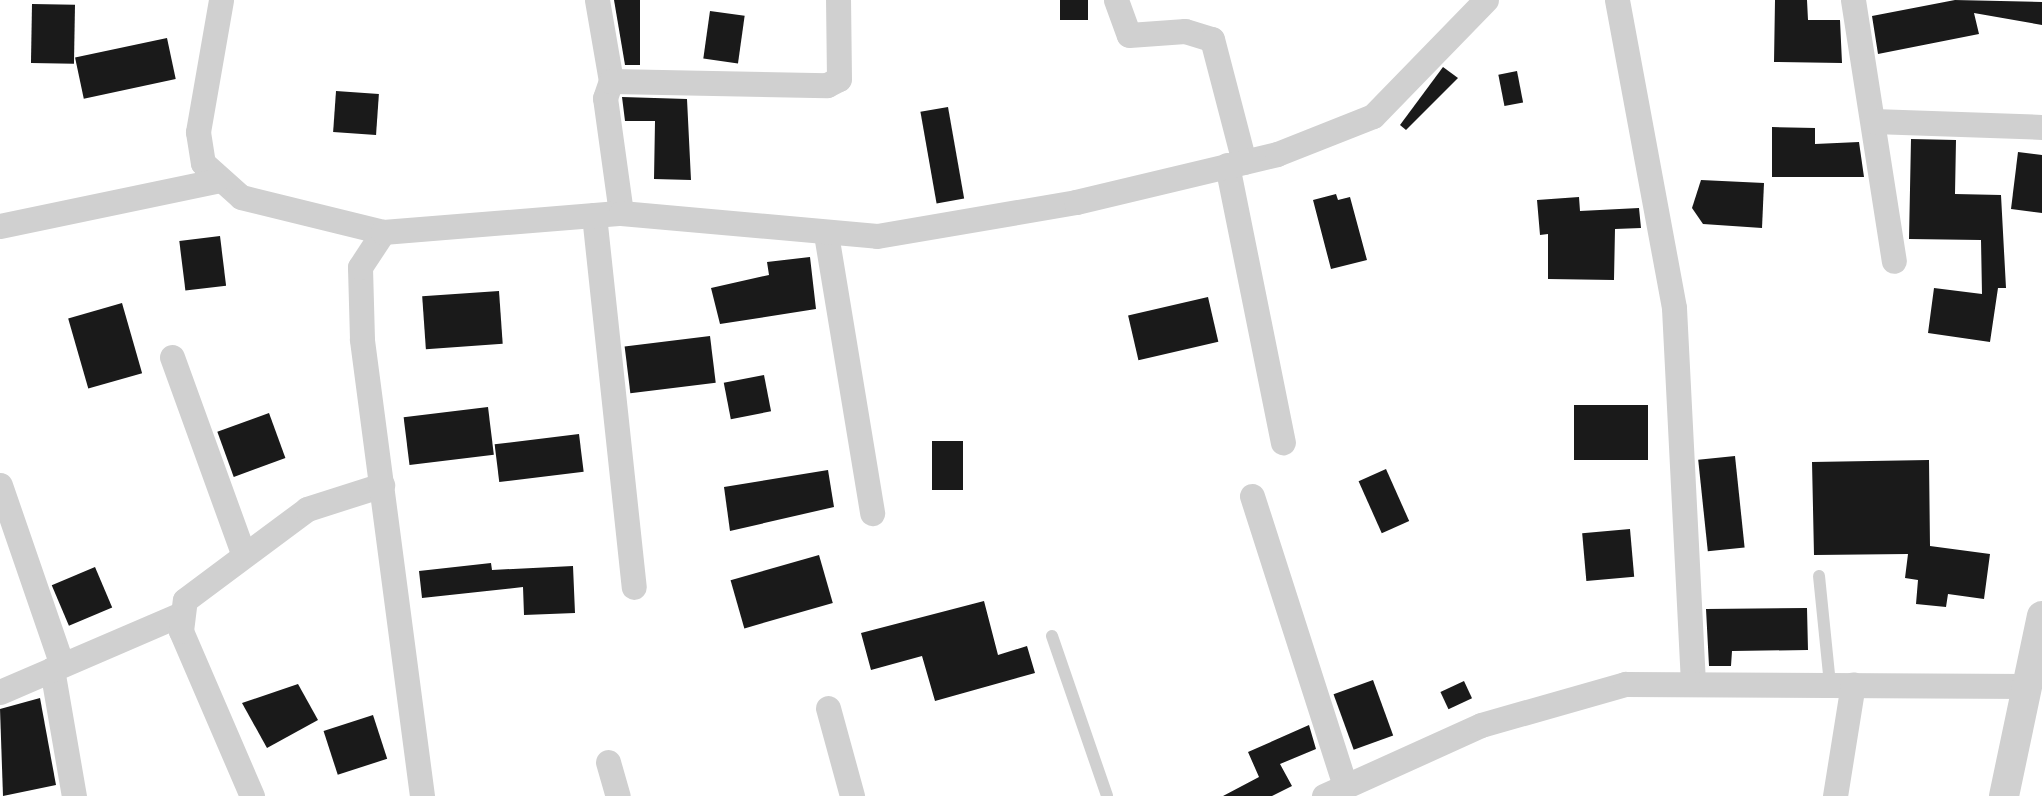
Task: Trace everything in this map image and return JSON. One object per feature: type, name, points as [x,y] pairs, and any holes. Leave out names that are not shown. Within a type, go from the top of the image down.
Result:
[{"type":"street","points":[[221,0],[198,132],[215,181],[242,197],[382,232],[621,214],[877,236],[1016,214],[1236,164],[1372,116],[1486,0]]},
{"type":"street","points":[[597,0],[611,81],[604,98],[621,214]]},
{"type":"street","points":[[611,81],[826,85],[839,79],[838,0]]},
{"type":"street","points":[[1116,0],[1129,35],[1186,30],[1212,39],[1283,442]]},
{"type":"street","points":[[1617,0],[1674,308],[1693,681]]},
{"type":"street","points":[[1854,0],[1894,261]]},
{"type":"street","points":[[1873,121],[2042,126]]},
{"type":"street","points":[[0,226],[215,181]]},
{"type":"street","points":[[594,215],[634,587]]},
{"type":"street","points":[[382,232],[360,267],[382,485],[422,796]]},
{"type":"street","points":[[826,234],[872,513]]},
{"type":"street","points":[[172,357],[243,553]]},
{"type":"street","points":[[0,484],[57,667],[74,796]]},
{"type":"street","points":[[252,796],[198,679],[179,615],[185,600],[307,509],[382,485]]},
{"type":"street","points":[[1252,496],[1334,791],[1481,724],[1626,684],[1693,681],[2028,686]]},
{"type":"street","points":[[0,692],[179,615]]},
{"type":"street","points":[[2004,796],[2042,616]]},
{"type":"street","points":[[1835,796],[1842,684]]},
{"type":"street","points":[[828,708],[852,796]]},
{"type":"street","points":[[608,762],[618,796]]},
{"type":"lane","points":[[1819,576],[1842,684]]},
{"type":"lane","points":[[1052,636],[1107,796]]},
{"type":"building","points":[[614,0],[640,0],[640,65],[625,65]]},
{"type":"building","points":[[1060,0],[1088,0],[1088,20],[1060,20]]},
{"type":"building","points":[[1775,0],[1807,0],[1808,20],[1840,20],[1842,63],[1774,62]]},
{"type":"building","points":[[1955,0],[2042,2],[2042,25],[1974,13],[1979,34],[1878,54],[1872,16]]},
{"type":"building","points":[[32,4],[75,5],[74,64],[31,63]]},
{"type":"building","points":[[710,11],[745,16],[738,63],[703,59]]},
{"type":"building","points":[[167,38],[176,79],[84,99],[75,58]]},
{"type":"building","points":[[1443,67],[1458,78],[1406,130],[1400,125]]},
{"type":"building","points":[[1517,71],[1523,102],[1504,106],[1498,75]]},
{"type":"building","points":[[336,91],[379,94],[376,135],[333,132]]},
{"type":"building","points":[[622,97],[687,99],[691,180],[654,179],[655,121],[625,121]]},
{"type":"building","points":[[948,107],[964,199],[937,203],[920,112]]},
{"type":"building","points":[[1772,127],[1815,128],[1815,144],[1859,142],[1864,177],[1772,177]]},
{"type":"building","points":[[1911,139],[1956,140],[1955,194],[2001,195],[2006,288],[1998,288],[1990,342],[1928,333],[1934,288],[1982,294],[1981,240],[1909,239]]},
{"type":"building","points":[[2018,152],[2042,155],[2042,213],[2011,209]]},
{"type":"building","points":[[1701,180],[1764,183],[1762,228],[1703,224],[1692,208]]},
{"type":"building","points":[[1336,194],[1338,200],[1350,197],[1367,260],[1331,269],[1313,200]]},
{"type":"building","points":[[1579,197],[1580,211],[1639,208],[1641,228],[1615,229],[1614,280],[1548,279],[1548,234],[1540,235],[1537,200]]},
{"type":"building","points":[[220,236],[226,286],[185,291],[179,241]]},
{"type":"building","points":[[810,257],[816,309],[720,324],[711,288],[769,275],[767,262]]},
{"type":"building","points":[[499,291],[503,344],[426,349],[422,296]]},
{"type":"building","points":[[1208,297],[1218,342],[1138,360],[1128,315]]},
{"type":"building","points":[[122,303],[142,373],[88,389],[68,318]]},
{"type":"building","points":[[710,336],[716,383],[630,393],[625,346]]},
{"type":"building","points":[[764,375],[771,411],[731,419],[724,383]]},
{"type":"building","points":[[1574,405],[1648,405],[1648,460],[1574,460]]},
{"type":"building","points":[[488,407],[494,455],[409,465],[404,417]]},
{"type":"building","points":[[269,413],[285,458],[234,477],[217,432]]},
{"type":"building","points":[[579,434],[584,472],[499,482],[495,444]]},
{"type":"building","points":[[932,441],[963,441],[963,490],[932,490]]},
{"type":"building","points":[[1735,456],[1745,547],[1708,551],[1698,460]]},
{"type":"building","points":[[1929,460],[1930,546],[1990,554],[1984,599],[1948,594],[1946,607],[1916,604],[1918,580],[1905,578],[1908,554],[1814,555],[1812,462]]},
{"type":"building","points":[[1386,469],[1409,521],[1382,533],[1359,481]]},
{"type":"building","points":[[828,470],[834,507],[730,531],[724,487]]},
{"type":"building","points":[[1630,529],[1634,577],[1586,581],[1582,533]]},
{"type":"building","points":[[819,555],[833,603],[744,628],[731,580]]},
{"type":"building","points":[[491,563],[492,570],[573,566],[575,613],[524,615],[523,587],[422,598],[419,571]]},
{"type":"building","points":[[95,567],[112,608],[69,626],[52,585]]},
{"type":"building","points":[[984,601],[998,655],[1027,646],[1035,673],[935,701],[922,656],[871,670],[861,633]]},
{"type":"building","points":[[1807,608],[1808,650],[1732,651],[1731,666],[1709,666],[1706,609]]},
{"type":"building","points":[[1373,680],[1393,735],[1354,750],[1334,694]]},
{"type":"building","points":[[1464,681],[1472,698],[1448,709],[1440,692]]},
{"type":"building","points":[[298,684],[318,720],[267,748],[242,703]]},
{"type":"building","points":[[40,698],[56,785],[3,796],[0,709]]},
{"type":"building","points":[[373,715],[387,759],[338,775],[324,731]]},
{"type":"building","points":[[1309,725],[1316,749],[1280,764],[1292,786],[1272,796],[1223,796],[1259,777],[1248,752]]}]
